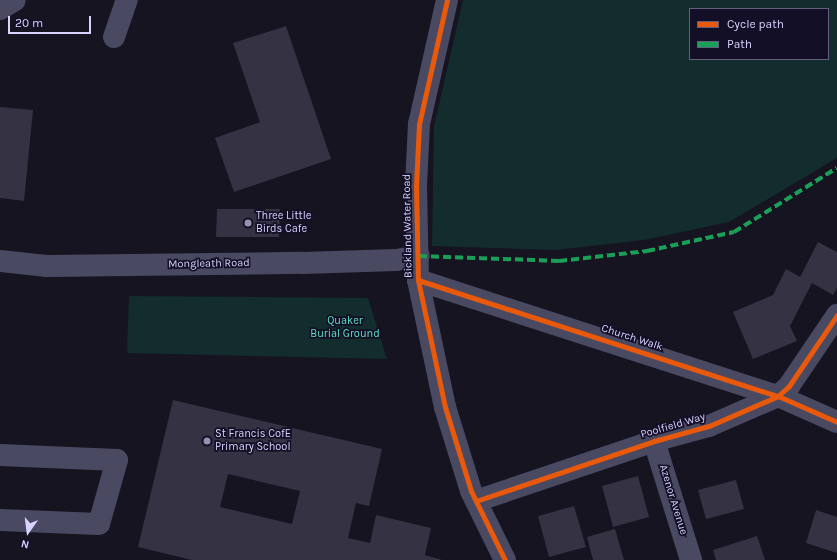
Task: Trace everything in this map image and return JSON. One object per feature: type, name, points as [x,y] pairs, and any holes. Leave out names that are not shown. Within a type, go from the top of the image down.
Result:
[{"type":"street","points":[[0,9],[15,0]]},
{"type":"street","points":[[114,37],[127,0]]},
{"type":"street","name":"Bickland Water Road","points":[[448,0],[419,124],[416,186],[419,256],[418,280],[445,407],[476,501],[505,560]]},
{"type":"street","name":"Mongleath Road","points":[[0,261],[47,266],[303,263],[396,260],[419,256]]},
{"type":"street","name":"Church Walk","points":[[418,280],[778,396],[837,422]]},
{"type":"street","name":"Poolfield Way","points":[[476,501],[654,441],[709,426],[778,396],[789,386],[837,315]]},
{"type":"street","name":"Azenor Avenue","points":[[654,441],[691,560]]},
{"type":"street","points":[[0,455],[117,460],[99,524],[0,520]]},
{"type":"green space","points":[[463,0],[837,0],[837,158],[729,222],[644,240],[556,250],[432,246],[434,126]]},
{"type":"green space","name":"Quaker Burial Ground","points":[[129,296],[368,298],[387,359],[127,353]]},
{"type":"building","points":[[286,26],[331,159],[234,192],[215,138],[260,122],[233,43]]},
{"type":"building","points":[[0,107],[33,110],[24,201],[0,198]]},
{"type":"building","name":"Three Little Birds Cafe","points":[[217,209],[280,209],[279,237],[216,237]]},
{"type":"building","points":[[818,242],[837,252],[837,288],[833,295],[812,283],[790,326],[797,341],[753,359],[733,312],[773,295],[786,269],[800,277]]},
{"type":"building","points":[[173,400],[382,449],[369,506],[356,503],[348,538],[370,543],[376,515],[431,528],[425,555],[442,560],[192,560],[138,547]],"holes":[[[228,474],[300,491],[292,524],[220,507]]]},
{"type":"building","points":[[638,476],[649,517],[613,527],[602,486]]},
{"type":"building","points":[[736,480],[744,509],[706,519],[698,490]]},
{"type":"building","points":[[574,506],[586,547],[549,557],[538,516]]},
{"type":"building","points":[[816,510],[837,517],[837,553],[806,543]]},
{"type":"building","points":[[615,529],[624,560],[593,560],[587,537]]},
{"type":"building","points":[[757,536],[765,560],[716,560],[713,550]]},
{"type":"marked path","points":[[419,256],[559,261],[647,251],[734,232],[837,168]]},
{"type":"cycle path","points":[[447,0],[419,124],[416,186],[418,280],[445,407],[471,491],[505,560]]},
{"type":"cycle path","points":[[418,280],[778,396],[837,422]]},
{"type":"cycle path","points":[[476,501],[654,441],[709,426],[778,396],[789,386],[837,315]]},
{"type":"place","name":"Three Little Birds Cafe","points":[[248,223]]},
{"type":"place","name":"St Francis CofE Primary School","points":[[207,441]]}]
